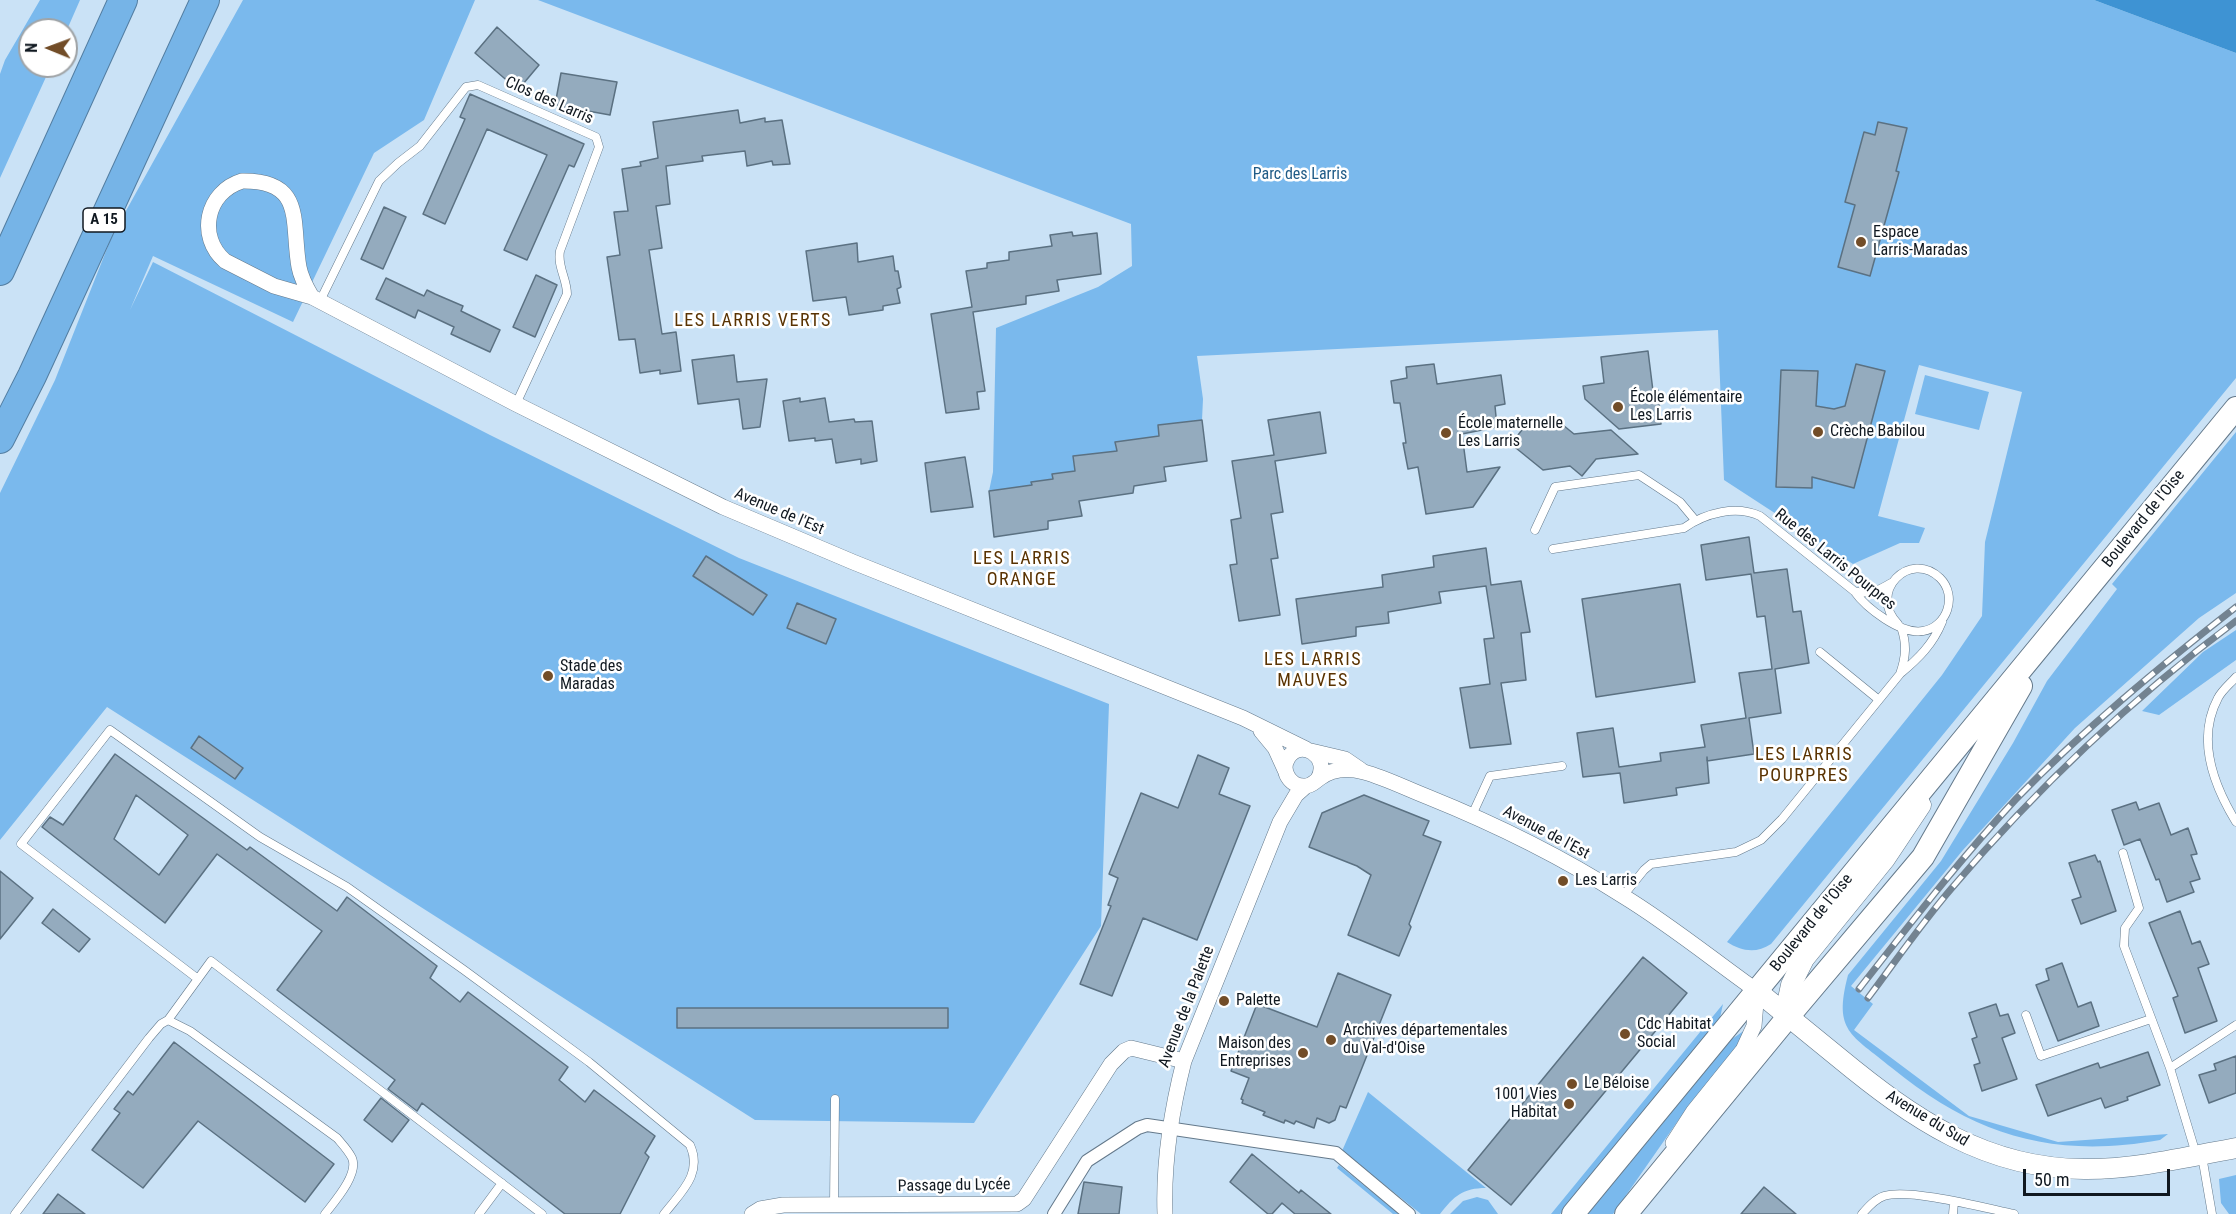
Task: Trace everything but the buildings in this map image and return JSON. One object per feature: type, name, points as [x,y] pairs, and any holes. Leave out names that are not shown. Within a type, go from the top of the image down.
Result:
[{"type":"highway","points":[[0,271],[123,0]]},
{"type":"highway","name":"A 15","points":[[0,439],[37,366],[205,0]]},
{"type":"main road","name":"Boulevard de l'Oise","points":[[1573,1214],[2236,408]]},
{"type":"main road","name":"Boulevard de l'Oise","points":[[1628,1212],[1923,857],[2052,631]]},
{"type":"street","name":"Avenue de l'Est","points":[[316,299],[300,272],[295,215],[287,197],[281,191],[262,183],[242,181],[228,187],[216,199],[208,218],[210,238],[218,256],[225,261],[274,286],[316,299],[677,486],[766,526],[1249,722],[1308,750],[1345,759],[1364,772],[1472,815],[1623,896],[1757,991]]},
{"type":"street","name":"Avenue de l'Est","points":[[1249,722],[1268,738],[1286,773]]},
{"type":"street","points":[[1788,1017],[1791,985],[1804,959],[1885,859],[1966,736]]},
{"type":"street","points":[[1308,750],[1321,763],[1321,774],[1312,783],[1294,784],[1286,773],[1287,759],[1290,754],[1308,750]]},
{"type":"street","name":"Avenue de l'Est","points":[[1312,783],[1336,771],[1364,772]]},
{"type":"street","name":"Avenue de la Palette","points":[[1280,822],[1288,786],[1286,773]]},
{"type":"street","name":"Avenue de la Palette","points":[[1165,1214],[1166,1153],[1169,1128],[1184,1061],[1280,822],[1296,795],[1312,783]]},
{"type":"street","points":[[1628,1212],[1693,1112],[1743,1050],[1754,1026],[1757,991]]},
{"type":"street","name":"Avenue du Sud","points":[[1757,991],[1897,1104],[1940,1131],[1983,1151],[2032,1164],[2084,1169],[2119,1167],[2236,1148]]},
{"type":"street","name":"Passage du Lycée","points":[[752,1214],[771,1206],[1017,1204],[1024,1199],[1093,1092],[1124,1051],[1137,1048],[1184,1061]]},
{"type":"street","points":[[1054,1214],[1087,1161],[1141,1126],[1169,1128],[1336,1153],[1408,1214]]},
{"type":"lane","name":"Clos des Larris","points":[[316,299],[379,181],[420,146],[466,87],[478,85],[596,137],[599,147],[560,250],[560,262],[567,294],[516,404]]},
{"type":"lane","points":[[1535,530],[1555,487],[1639,475],[1680,502],[1695,520]]},
{"type":"lane","name":"Rue des Larris Pourpres","points":[[1553,549],[1684,528],[1695,520],[1742,510],[1760,516],[1854,591],[1862,602],[1886,620],[1899,625],[1906,647],[1900,674],[1782,819],[1761,840],[1736,852],[1652,864],[1644,870],[1623,896]]},
{"type":"lane","points":[[1854,591],[1874,592],[1892,582],[1903,572],[1917,568],[1932,572],[1944,582],[1949,597],[1947,613],[1938,625],[1923,631],[1915,632],[1899,625],[1888,612],[1887,596],[1892,582]]},
{"type":"lane","points":[[1900,674],[1919,659],[1936,637],[1943,619]]},
{"type":"lane","points":[[1820,652],[1878,700]]},
{"type":"lane","points":[[2236,677],[2218,696],[2210,716],[2207,734],[2215,780],[2236,822]]},
{"type":"lane","points":[[198,979],[21,844],[110,730],[260,837],[347,887],[464,969],[589,1062],[690,1145],[696,1157],[694,1170],[688,1183],[664,1214]]},
{"type":"lane","points":[[1472,815],[1490,776],[1562,766]]},
{"type":"lane","points":[[2123,853],[2139,908],[2125,928],[2124,946],[2170,1068],[2199,1155],[2212,1214]]},
{"type":"lane","points":[[15,1214],[149,1038],[161,1024],[168,1020],[211,961],[542,1214]]},
{"type":"lane","points":[[2026,1015],[2041,1056],[2151,1019]]},
{"type":"lane","points":[[168,1020],[206,1042],[337,1138],[346,1148],[353,1160],[352,1173],[325,1214]]},
{"type":"lane","points":[[2170,1068],[2236,1025]]},
{"type":"lane","points":[[834,1205],[835,1099]]},
{"type":"lane","points":[[479,1214],[502,1183]]},
{"type":"lane","points":[[1862,1214],[1874,1202],[1892,1194],[1920,1196],[2013,1214]]},
{"type":"lane","points":[[1953,1214],[1954,1202]]},
{"type":"lane","points":[[1989,1214],[2013,1214]]},
{"type":"green space","points":[[40,0],[80,0],[72,18],[30,18]]},
{"type":"green space","name":"Stade des Maradas","points":[[243,0],[475,0],[424,120],[374,153],[293,322],[153,256],[130,310],[153,262],[490,435],[739,558],[1109,704],[1101,926],[974,1123],[755,1120],[107,707],[0,840],[0,493],[55,380],[112,236]]},
{"type":"green space","name":"Parc des Larris","points":[[538,0],[2094,0],[2236,53],[2236,378],[1771,944],[1754,950],[1738,948],[1727,942],[1942,675],[1982,616],[1985,542],[2022,392],[1919,365],[1878,516],[1925,528],[1919,543],[1900,543],[1853,564],[1724,480],[1718,330],[1197,356],[1203,399],[1202,420],[1158,425],[1160,441],[1115,443],[1117,455],[1073,456],[1075,471],[1053,474],[1053,479],[1032,482],[1033,490],[1011,488],[989,491],[993,472],[996,328],[1098,287],[1132,266],[1131,224]]},
{"type":"green space","points":[[18,38],[18,78],[46,78],[0,178],[0,74]]},
{"type":"green space","points":[[1925,375],[1989,392],[1979,430],[1915,414]]},
{"type":"green space","points":[[2236,432],[2236,593],[2199,618],[2075,728],[1963,850],[1851,986],[1873,1004],[1854,1030],[1969,1116],[2058,1142],[2168,1134],[2160,1140],[2121,1145],[2085,1146],[2017,1137],[1985,1126],[1954,1111],[1923,1091],[1856,1039],[1845,1021],[1843,1009],[1848,975],[1941,861],[2013,743],[2047,681],[2117,589],[2112,584]]},
{"type":"green space","points":[[2236,630],[2236,660],[2159,715],[2142,711],[2203,652]]},
{"type":"green space","points":[[1723,1004],[1720,1018],[1560,1214],[1551,1214]]},
{"type":"green space","points":[[1745,1030],[1743,1039],[1689,1105],[1613,1214],[1588,1214],[1732,1039]]},
{"type":"green space","points":[[1368,1092],[1486,1188],[1465,1191],[1450,1202],[1440,1214],[1421,1214],[1342,1151]]},
{"type":"green space","points":[[1339,1165],[1399,1214],[1393,1214],[1337,1168]]},
{"type":"green space","points":[[2236,1175],[2236,1214],[2229,1214],[2221,1203],[2219,1179]]},
{"type":"green space","points":[[1477,1197],[1488,1200],[1498,1214],[1450,1214],[1463,1201]]},
{"type":"shaded area","points":[[2094,0],[2236,0],[2236,53]]},
{"type":"railway","points":[[1859,989],[1955,868],[2016,799],[2123,699],[2236,607]]},
{"type":"railway","points":[[1868,998],[1951,889],[2051,781],[2122,714],[2236,621]]},
{"type":"place","name":"Espace Larris-Maradas","points":[[1861,242]]},
{"type":"place","name":"École élémentaire Les Larris","points":[[1618,407]]},
{"type":"place","name":"Crèche Babilou","points":[[1818,432]]},
{"type":"place","name":"École maternelle Les Larris","points":[[1446,433]]},
{"type":"place","name":"Stade des Maradas","points":[[548,676]]},
{"type":"place","name":"Les Larris","points":[[1563,881]]},
{"type":"place","name":"Palette","points":[[1224,1001]]},
{"type":"place","name":"Cdc Habitat Social","points":[[1625,1034]]},
{"type":"place","name":"Archives départementales du Val-d'Oise","points":[[1331,1040]]},
{"type":"place","name":"Maison des Entreprises","points":[[1303,1053]]},
{"type":"place","name":"Le Béloise","points":[[1572,1084]]},
{"type":"place","name":"1001 Vies Habitat","points":[[1569,1104]]},
{"type":"district","name":"LES LARRIS VERTS","points":[[753,321]]},
{"type":"district","name":"LES LARRIS ORANGE","points":[[1022,569]]},
{"type":"district","name":"LES LARRIS MAUVES","points":[[1313,670]]},
{"type":"district","name":"LES LARRIS POURPRES","points":[[1804,765]]}]
